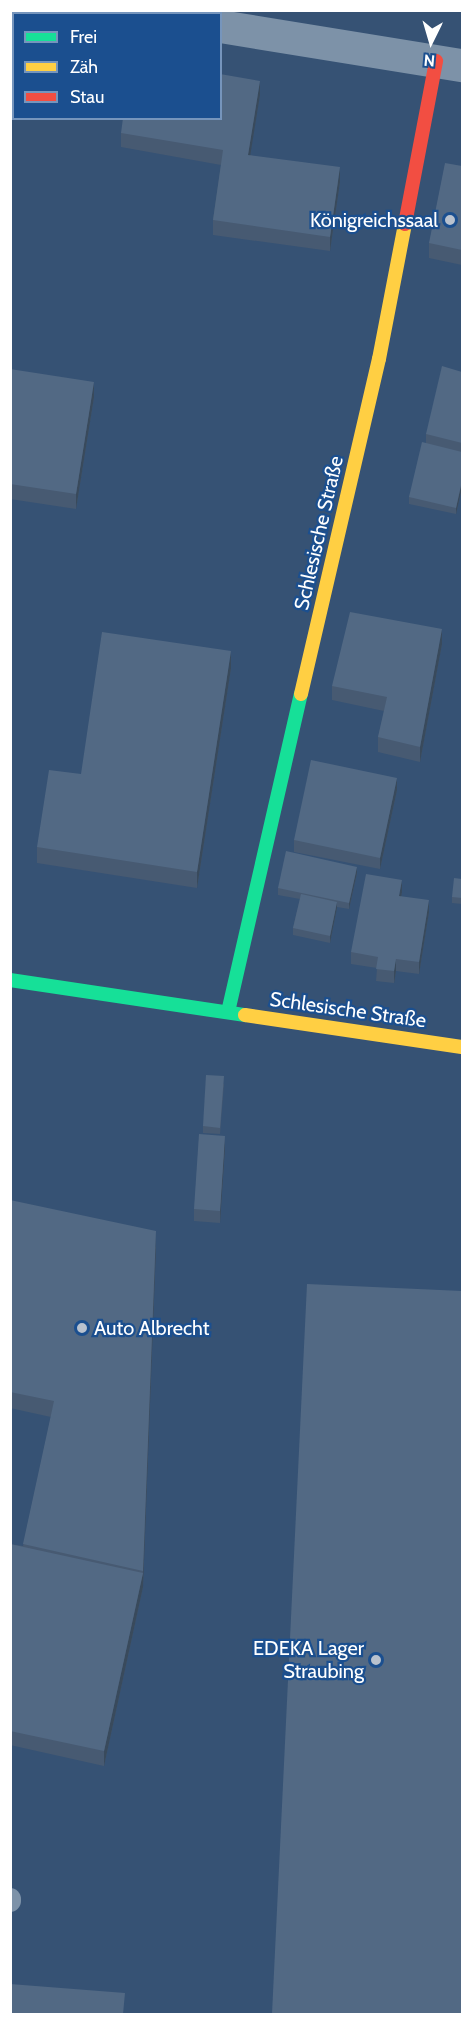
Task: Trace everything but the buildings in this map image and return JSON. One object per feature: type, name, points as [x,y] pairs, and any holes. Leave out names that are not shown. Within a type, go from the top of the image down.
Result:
[{"type":"street","points":[[222,26],[449,63]]},
{"type":"street","name":"Schlesische Straße","points":[[228,1012],[449,63]]},
{"type":"street","name":"Schlesische Straße","points":[[10,980],[462,1047]]},
{"type":"traffic: fast","points":[[228,1012],[301,694]]},
{"type":"traffic: fast","points":[[10,980],[245,1015]]},
{"type":"traffic: slow","points":[[301,694],[379,359],[405,224]]},
{"type":"traffic: slow","points":[[245,1015],[462,1047]]},
{"type":"traffic: jam","points":[[405,224],[436,61]]},
{"type":"place","name":"Königreichssaal","points":[[450,220]]},
{"type":"place","name":"Auto Albrecht","points":[[82,1328]]},
{"type":"place","name":"EDEKA Lager Straubing","points":[[376,1660]]}]
